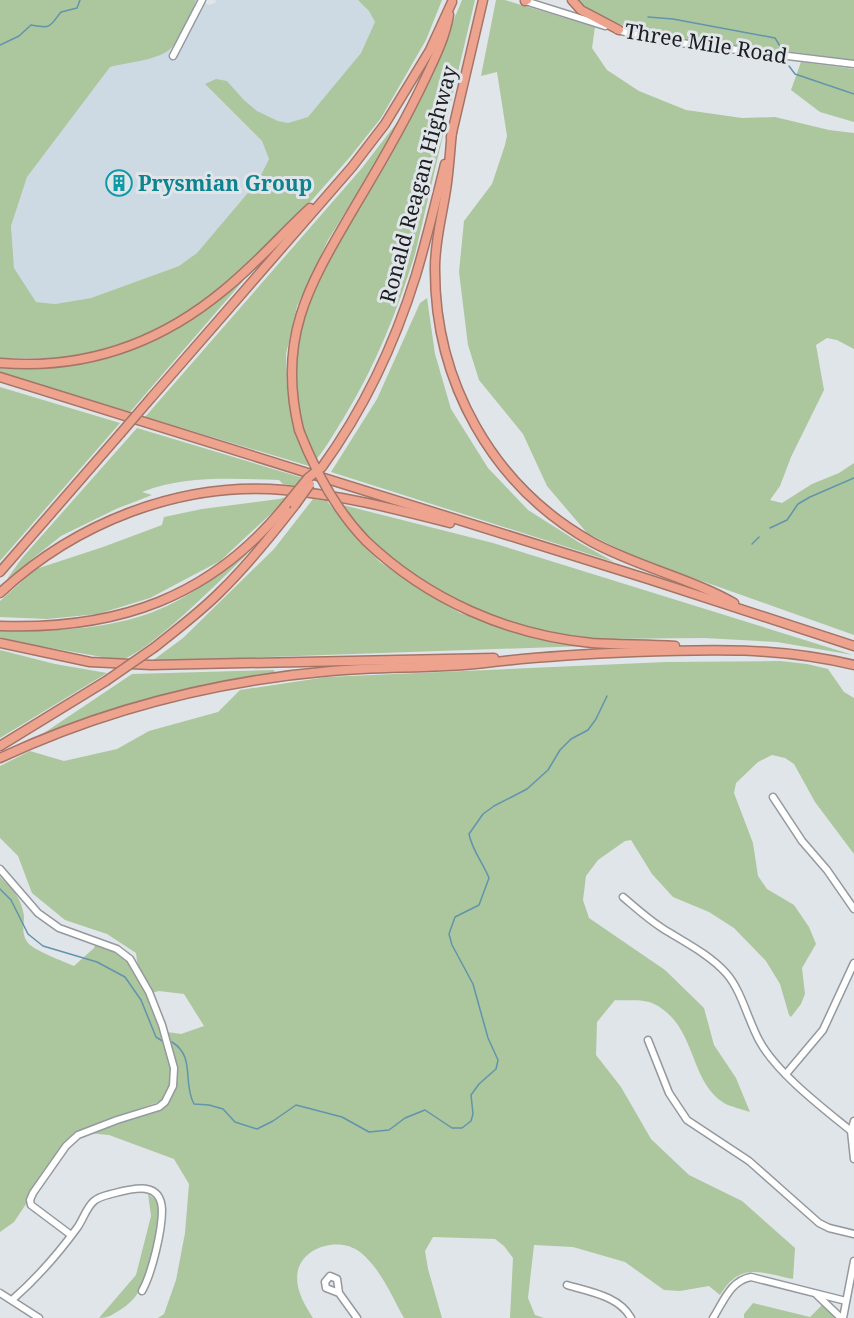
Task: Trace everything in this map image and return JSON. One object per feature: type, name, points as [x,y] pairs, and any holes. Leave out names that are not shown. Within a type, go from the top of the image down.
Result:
[{"type":"highway","points":[[572,0],[581,10],[619,30]]},
{"type":"highway","points":[[452,1],[445,34],[416,99],[324,260],[306,296],[297,322],[291,366],[292,392],[299,430],[312,463],[334,501],[348,521],[384,558],[428,589],[489,619],[516,628],[593,643],[740,649],[799,654],[854,665]]},
{"type":"highway","name":"Ronald Reagan Highway","points":[[0,572],[372,142],[398,105],[430,50],[452,1]]},
{"type":"highway","name":"Ronald Reagan Highway","points":[[0,746],[106,681],[155,647],[224,589],[254,557],[291,505],[322,467],[346,431],[370,388],[399,325],[423,252],[482,5]]},
{"type":"highway","points":[[452,131],[447,189],[435,264],[437,307],[444,351],[454,381],[465,408],[483,440],[501,466],[524,490],[565,525],[608,549],[699,587],[753,614]]},
{"type":"highway","points":[[0,363],[46,364],[84,359],[136,344],[172,327],[225,290],[341,179]]},
{"type":"highway","points":[[0,377],[648,579],[854,646]]},
{"type":"highway","points":[[0,593],[37,562],[73,538],[98,525],[148,506],[202,493],[281,489],[364,502],[454,524],[483,528]]},
{"type":"highway","points":[[0,626],[48,627],[79,623],[130,613],[161,601],[190,587],[223,566],[291,505]]},
{"type":"highway","points":[[0,643],[90,662],[151,665],[485,657],[509,659]]},
{"type":"highway","points":[[0,758],[67,730],[161,699],[289,675],[333,670],[483,663],[509,659],[740,649]]},
{"type":"street","points":[[173,56],[202,0]]},
{"type":"street","name":"Three Mile Road","points":[[526,1],[619,30],[664,41],[854,64]]},
{"type":"street","points":[[773,797],[802,841],[824,866],[854,909]]},
{"type":"street","points":[[0,869],[38,913],[59,928],[117,949],[130,959],[149,992],[165,1033],[174,1068],[173,1086],[165,1102],[152,1109],[93,1128],[73,1138],[33,1193],[30,1200],[31,1205],[71,1235]]},
{"type":"street","points":[[623,897],[652,921],[708,957],[724,971],[732,981],[760,1043],[786,1074],[852,1131]]},
{"type":"street","points":[[786,1074],[823,1030],[854,963]]},
{"type":"street","points":[[648,1040],[669,1093],[687,1120],[749,1161],[819,1223],[854,1234]]},
{"type":"street","points":[[854,1121],[852,1131],[854,1159]]},
{"type":"street","points":[[12,1300],[39,1274],[82,1222],[93,1201],[141,1187],[153,1192],[161,1203],[161,1224],[148,1281],[142,1291]]},
{"type":"street","points":[[842,1318],[854,1261]]},
{"type":"street","points":[[713,1318],[730,1290],[743,1279],[751,1277],[846,1301]]},
{"type":"street","points":[[567,1286],[613,1300],[627,1311],[631,1318]]},
{"type":"street","points":[[0,1293],[39,1318]]},
{"type":"street","points":[[339,1293],[357,1318]]},
{"type":"street","points":[[817,1294],[842,1318]]},
{"type":"shaded area","points":[[196,0],[209,5],[215,3],[216,0],[358,0],[369,11],[375,22],[361,53],[308,117],[288,123],[278,121],[257,111],[227,81],[205,84],[262,141],[269,159],[258,181],[197,253],[179,266],[91,298],[55,304],[36,302],[14,268],[11,226],[27,177],[110,66],[158,56],[191,16]]},
{"type":"green space","points":[[0,0],[196,0],[182,34],[169,50],[149,59],[110,67],[27,177],[11,226],[14,268],[36,302],[55,304],[91,298],[179,266],[197,253],[258,181],[269,159],[262,141],[205,84],[216,79],[227,81],[257,111],[278,121],[288,123],[308,117],[361,53],[375,22],[369,11],[358,0],[442,0],[426,40],[381,118],[312,200],[235,275],[188,313],[122,345],[66,358],[0,358]]},
{"type":"green space","points":[[462,0],[475,0],[415,254],[393,318],[375,359],[355,399],[315,461],[302,427],[296,393],[297,345],[308,301],[327,260],[423,94]]},
{"type":"green space","points":[[496,0],[505,0],[595,27],[592,48],[607,70],[639,91],[686,110],[742,118],[775,117],[829,130],[854,133],[854,349],[837,340],[827,338],[816,345],[824,390],[791,457],[780,486],[770,500],[782,503],[812,484],[839,473],[854,463],[854,635],[637,558],[587,533],[547,486],[523,434],[479,380],[468,345],[459,272],[464,221],[492,184],[507,136],[497,72],[481,76]]},
{"type":"green space","points":[[577,0],[854,0],[854,60],[661,36],[616,23],[595,13]]},
{"type":"green space","points":[[801,62],[854,69],[854,122],[820,112],[791,90]]},
{"type":"green space","points":[[402,116],[328,240],[297,306],[286,354],[287,388],[293,427],[309,466],[145,417],[362,168]]},
{"type":"green space","points":[[242,279],[243,281],[130,412],[0,372],[0,368],[35,369],[68,366],[100,360],[131,350],[188,321]]},
{"type":"green space","points":[[427,298],[435,354],[451,409],[488,468],[528,510],[614,562],[331,472],[377,399],[420,303]]},
{"type":"green space","points":[[0,387],[120,423],[0,561]]},
{"type":"green space","points":[[137,428],[303,478],[297,486],[283,484],[279,480],[193,480],[142,492],[152,495],[116,509],[61,536],[7,579],[22,558]]},
{"type":"green space","points":[[290,496],[220,561],[150,598],[98,614],[47,619],[0,617],[0,601],[36,569],[162,525],[164,517]]},
{"type":"green space","points":[[313,499],[327,501],[353,534],[380,562],[460,613],[540,639],[585,646],[152,661],[183,638],[274,549]]},
{"type":"green space","points":[[339,504],[493,543],[853,655],[777,642],[704,638],[596,639],[543,632],[483,614],[438,592],[391,559],[369,539]]},
{"type":"green space","points":[[248,553],[205,596],[165,631],[131,656],[119,660],[0,637],[0,629],[85,628],[147,614],[188,594]]},
{"type":"green space","points":[[0,650],[55,664],[107,673],[0,738]]},
{"type":"green space","points":[[780,661],[828,669],[844,692],[854,698],[854,854],[815,802],[794,764],[785,758],[772,755],[758,762],[736,783],[734,793],[753,843],[758,876],[767,889],[794,905],[809,927],[816,944],[802,968],[805,994],[791,1017],[780,984],[766,961],[734,928],[709,912],[673,897],[652,874],[631,840],[625,841],[598,860],[586,876],[583,900],[589,918],[665,970],[704,1008],[714,1045],[736,1078],[750,1112],[724,1103],[712,1093],[677,1024],[667,1012],[652,1003],[615,1000],[597,1022],[596,1055],[621,1087],[651,1139],[689,1175],[742,1201],[795,1248],[793,1279],[752,1272],[735,1278],[720,1295],[709,1286],[680,1291],[664,1290],[625,1262],[573,1247],[534,1245],[528,1298],[535,1315],[544,1318],[510,1318],[513,1258],[504,1246],[495,1239],[433,1237],[425,1251],[442,1318],[404,1318],[374,1266],[352,1247],[334,1245],[316,1249],[302,1261],[298,1270],[297,1283],[303,1301],[313,1318],[158,1318],[164,1314],[176,1280],[185,1233],[189,1184],[174,1159],[109,1135],[88,1133],[156,1111],[168,1103],[174,1091],[178,1071],[167,1032],[181,1034],[204,1026],[184,994],[159,991],[151,993],[138,968],[136,953],[107,934],[65,920],[32,893],[18,856],[0,838],[0,766],[30,751],[64,761],[117,749],[149,731],[218,712],[240,690],[327,677],[666,662]]},
{"type":"green space","points":[[274,670],[275,673],[189,688],[114,708],[38,737],[132,674]]},
{"type":"green space","points":[[0,877],[19,899],[24,916],[24,936],[32,946],[74,966],[94,948],[96,943],[125,957],[149,996],[167,1048],[172,1076],[169,1090],[161,1101],[83,1129],[70,1138],[14,1222],[0,1232]]},
{"type":"green space","points":[[148,1194],[158,1204],[159,1218],[145,1280],[128,1304],[110,1316],[99,1318],[136,1275],[151,1216]]},
{"type":"green space","points":[[753,1303],[810,1317],[823,1304],[835,1318],[744,1318],[744,1314]]},
{"type":"waterway","points":[[0,45],[19,36],[31,25],[49,26],[61,12],[77,8],[80,0]]},
{"type":"waterway","points":[[648,17],[673,19],[775,38],[780,46]]},
{"type":"waterway","points":[[789,66],[795,74],[854,94]]},
{"type":"waterway","points":[[770,528],[787,520],[798,504],[854,478]]},
{"type":"waterway","points":[[752,544],[759,537]]},
{"type":"waterway","points":[[172,1042],[184,1055],[194,1104],[223,1109],[235,1122],[257,1129],[296,1105],[342,1117],[369,1132],[389,1130],[405,1118],[425,1110],[452,1128],[462,1128],[471,1121],[473,1114],[471,1095],[479,1084],[496,1069],[498,1060],[488,1038],[473,984],[452,945],[449,934],[455,917],[479,905],[489,878],[469,834],[483,814],[527,789],[548,770],[560,750],[571,739],[588,730],[607,696]]},
{"type":"waterway","points":[[0,889],[11,900],[28,934],[43,946],[97,962],[125,977],[141,1000],[156,1037],[164,1042]]},
{"type":"place","name":"Prysmian Group","points":[[119,183]]}]
